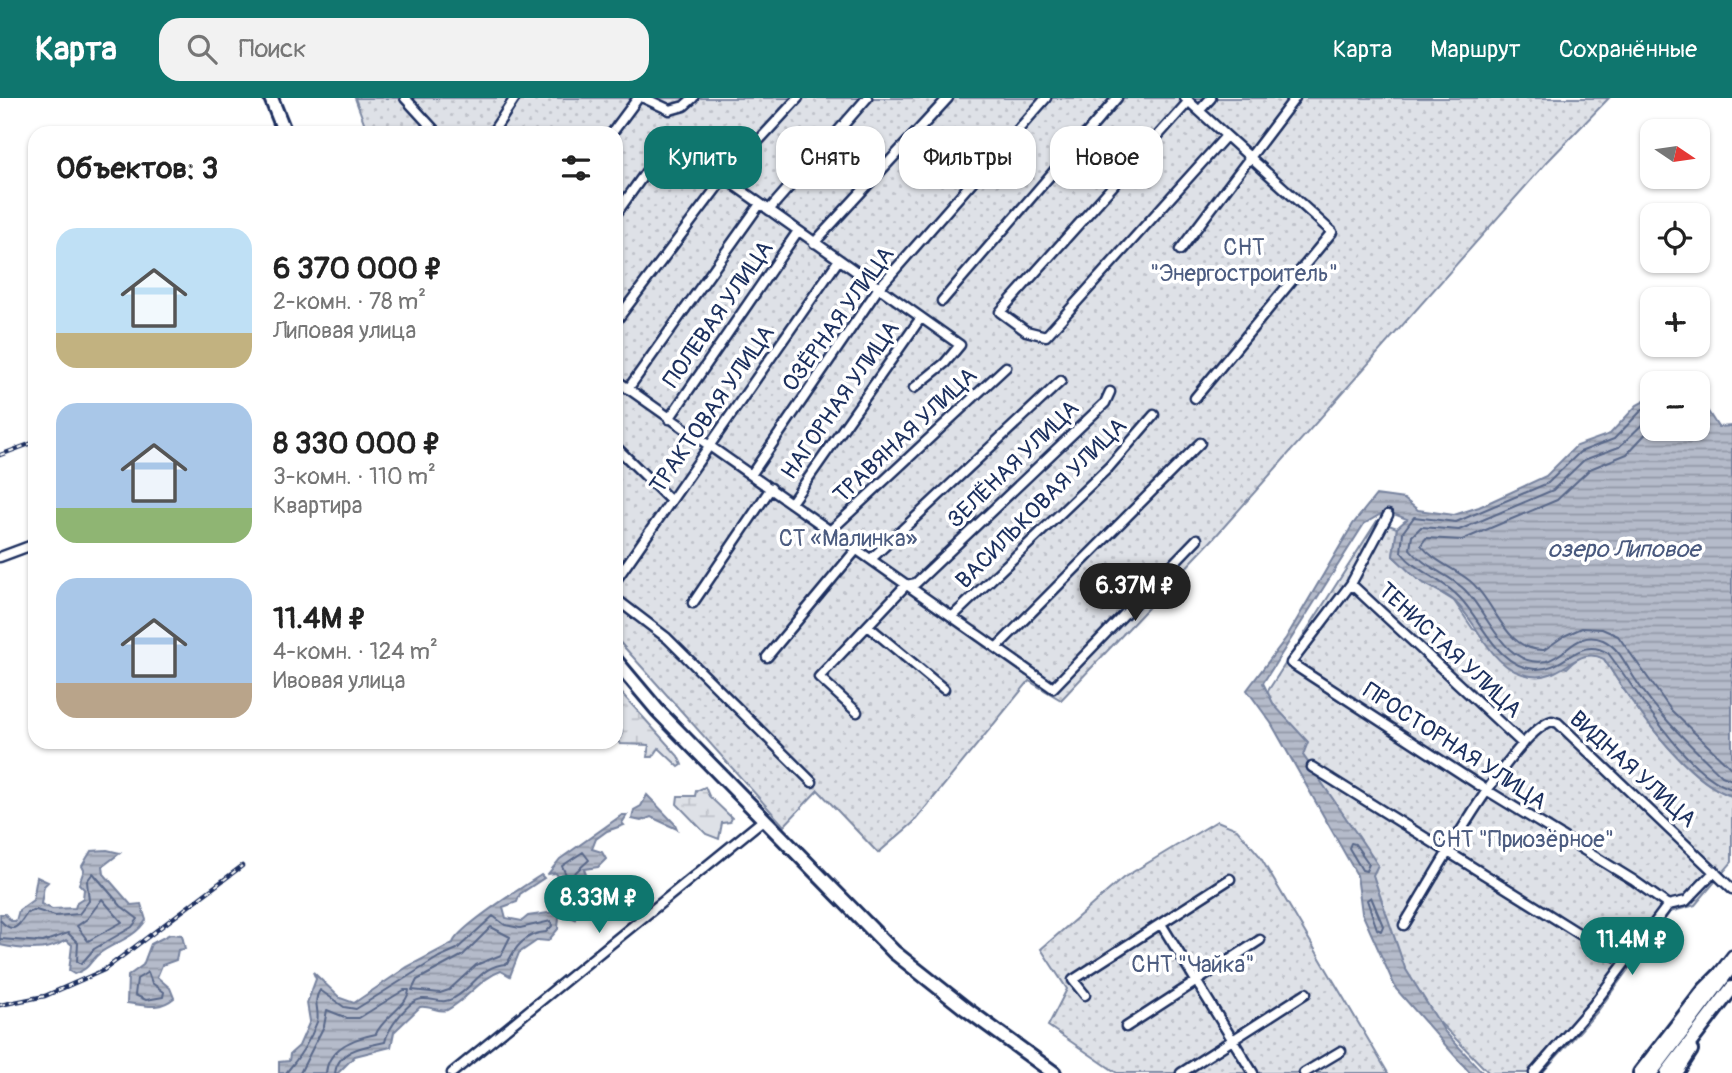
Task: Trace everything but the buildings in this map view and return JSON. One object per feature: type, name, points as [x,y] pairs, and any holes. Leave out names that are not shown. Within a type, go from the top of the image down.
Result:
[{"type":"main road","points":[[271,98],[282,126]]},
{"type":"main road","points":[[623,669],[658,711],[894,952],[966,1010],[1054,1073]]},
{"type":"main road","points":[[1640,1073],[1705,989],[1732,964]]},
{"type":"main road","points":[[1651,1073],[1732,964]]},
{"type":"main road","points":[[1667,1073],[1732,988]]},
{"type":"main road","points":[[1676,1073],[1732,997]]},
{"type":"street","points":[[405,98],[431,126]]},
{"type":"street","points":[[497,126],[515,98]]},
{"type":"street","points":[[617,126],[638,98]]},
{"type":"street","points":[[644,98],[663,109],[675,109],[693,98]]},
{"type":"street","points":[[762,137],[798,98]]},
{"type":"street","points":[[769,210],[867,98]]},
{"type":"street","points":[[814,243],[948,98]]},
{"type":"street","name":"ОЗЁРНАЯ УЛИЦА","points":[[751,474],[878,289],[1046,98]]},
{"type":"street","points":[[942,301],[1117,98]]},
{"type":"street","points":[[1200,110],[1211,98]]},
{"type":"street","points":[[1180,250],[1295,98]]},
{"type":"street","points":[[1195,398],[1332,232],[1187,99],[1000,312],[1026,331],[1046,336],[1226,136]]},
{"type":"street","points":[[623,204],[644,175]]},
{"type":"street","points":[[623,312],[716,189]]},
{"type":"street","points":[[739,189],[960,345],[945,363],[914,388]]},
{"type":"street","points":[[628,389],[760,204]]},
{"type":"street","name":"ПОЛЕВАЯ УЛИЦА","points":[[669,419],[798,232]]},
{"type":"street","name":"ТРАКТОВАЯ УЛИЦА","points":[[623,570],[838,261]]},
{"type":"street","name":"НАГОРНАЯ УЛИЦА","points":[[791,503],[920,319]]},
{"type":"street","name":"ТРАВЯНАЯ УЛИЦА","points":[[830,531],[1006,367]]},
{"type":"street","points":[[872,559],[1060,381]]},
{"type":"street","points":[[623,385],[1053,688],[1197,539]]},
{"type":"street","name":"ЗЕЛЁНАЯ УЛИЦА","points":[[857,712],[819,677],[906,585],[916,583],[1105,403],[1110,392]]},
{"type":"street","name":"ВАСИЛЬКОВАЯ УЛИЦА","points":[[953,616],[1109,467],[1154,415]]},
{"type":"street","points":[[997,647],[1200,443]]},
{"type":"street","points":[[623,454],[671,501]]},
{"type":"street","points":[[693,603],[771,488]]},
{"type":"street","points":[[1351,584],[1388,515]]},
{"type":"street","points":[[0,557],[28,547]]},
{"type":"street","points":[[767,657],[856,550]]},
{"type":"street","name":"ПРОСТОРНАЯ УЛИЦА","points":[[1351,584],[1291,663],[1488,791],[1633,880],[1668,905]]},
{"type":"street","name":"ТЕНИСТАЯ УЛИЦА","points":[[1351,584],[1523,744]]},
{"type":"street","points":[[623,603],[667,638],[812,782]]},
{"type":"street","points":[[868,626],[944,689]]},
{"type":"street","name":"ВИДНАЯ УЛИЦА","points":[[1523,744],[1552,721],[1558,723],[1717,872]]},
{"type":"street","points":[[1405,925],[1488,791],[1523,744]]},
{"type":"street","points":[[1312,767],[1615,956],[1627,960]]},
{"type":"street","points":[[452,1073],[763,820]]},
{"type":"street","points":[[1717,872],[1732,883]]},
{"type":"street","points":[[1717,872],[1732,889]]},
{"type":"street","points":[[1534,1073],[1627,960],[1668,905],[1686,901],[1717,872]]},
{"type":"street","points":[[1085,995],[1073,980],[1230,879]]},
{"type":"street","points":[[1161,924],[1230,1040],[1253,1073]]},
{"type":"street","points":[[1126,1027],[1260,940]]},
{"type":"street","points":[[1691,1018],[1705,989],[1732,955]]},
{"type":"street","points":[[1181,1073],[1306,992]]},
{"type":"street","points":[[1304,1073],[1341,1051]]},
{"type":"green space","name":"CТ «Малинка»","points":[[355,98],[1609,98],[1547,162],[1214,538],[1061,700],[1029,681],[913,823],[878,853],[818,790],[784,826],[623,646],[623,126],[365,126]]},
{"type":"green space","name":"СНТ \"Приозёрное\"","points":[[1377,521],[1397,528],[1393,556],[1417,578],[1454,601],[1473,629],[1567,668],[1588,655],[1604,659],[1660,738],[1696,774],[1714,788],[1732,796],[1732,862],[1695,905],[1670,912],[1597,1012],[1542,1073],[1489,1073],[1406,988],[1357,858],[1264,697]]},
{"type":"green space","points":[[623,695],[678,756],[682,765],[679,767],[659,748],[653,757],[647,757],[649,745],[623,744]]},
{"type":"green space","points":[[705,787],[709,796],[732,818],[730,822],[722,823],[719,839],[706,834],[677,804],[678,796],[695,796],[696,791]]},
{"type":"green space","name":"СНТ \"Чайка\"","points":[[1217,821],[1237,829],[1259,855],[1388,1073],[1117,1073],[1048,1026],[1067,989],[1041,949],[1123,878]]},
{"type":"water","name":"озеро Липовое","points":[[1640,403],[1640,441],[1710,441],[1710,415],[1718,427],[1732,426],[1732,796],[1714,788],[1696,774],[1660,738],[1604,659],[1586,656],[1542,676],[1517,672],[1505,665],[1495,656],[1453,600],[1420,581],[1393,556],[1397,528],[1407,519],[1386,511],[1364,524],[1263,683],[1274,705],[1308,742],[1303,755],[1378,865],[1373,875],[1405,968],[1445,1032],[1483,1073],[1470,1073],[1396,989],[1362,913],[1357,875],[1271,723],[1247,690],[1286,638],[1353,524],[1376,495],[1404,499],[1418,510],[1454,515],[1479,507],[1546,476],[1576,446],[1610,434]]},
{"type":"water","points":[[647,795],[677,829],[651,817],[641,821],[632,819],[634,810],[641,806]]},
{"type":"water","points":[[622,815],[627,815],[622,823],[624,825],[607,831],[596,839],[592,849],[602,852],[606,859],[598,867],[584,869],[587,877],[579,878],[576,887],[563,886],[556,873],[548,874],[560,859]]},
{"type":"water","points":[[91,851],[120,853],[103,866],[104,874],[131,905],[141,904],[146,920],[136,931],[100,953],[87,967],[74,974],[69,971],[72,945],[66,940],[52,947],[35,949],[0,945],[0,914],[16,921],[19,910],[33,900],[37,877],[48,882],[44,886],[41,904],[52,909],[75,908],[77,902],[83,898],[84,889],[79,884],[84,870],[82,866]]},
{"type":"water","points":[[541,875],[544,878],[520,894],[517,902],[503,907],[506,918],[522,921],[528,916],[555,912],[572,897],[575,899],[575,919],[563,914],[559,917],[558,929],[548,941],[538,940],[519,953],[510,976],[501,971],[493,974],[447,1010],[420,1007],[394,1032],[391,1047],[355,1056],[338,1073],[279,1073],[279,1062],[289,1061],[290,1054],[299,1046],[310,1021],[307,1003],[316,979],[313,972],[340,998],[354,1003],[407,967],[453,943],[457,936],[478,918]]},
{"type":"water","points":[[170,934],[182,935],[185,949],[178,950],[176,960],[162,965],[157,977],[170,988],[174,998],[157,1006],[127,1003],[128,976],[143,965],[151,944]]},
{"type":"railway","points":[[0,455],[28,445]]},
{"type":"railway","points":[[0,1005],[45,996],[104,970],[242,866]]},
{"type":"park label","name":"СНТ \"Энергостроитель\"","points":[[1244,260]]}]
